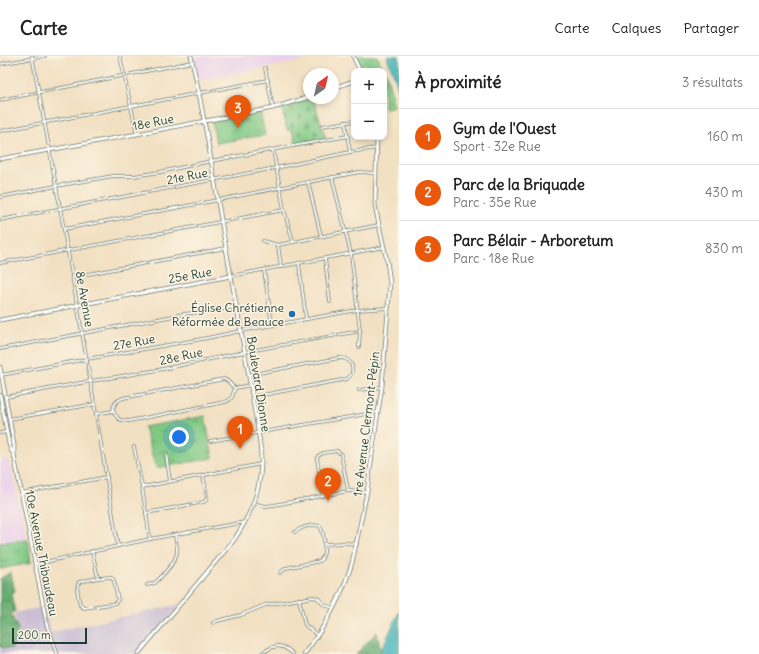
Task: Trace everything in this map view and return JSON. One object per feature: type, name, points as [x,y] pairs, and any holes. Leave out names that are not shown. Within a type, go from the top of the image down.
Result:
[{"type":"street","points":[[0,64],[32,57],[45,56]]},
{"type":"street","points":[[120,56],[137,134]]},
{"type":"street","name":"Boulevard Dionne","points":[[138,654],[234,540],[245,522],[259,487],[261,464],[258,432],[204,121],[191,56]]},
{"type":"street","points":[[353,56],[359,68]]},
{"type":"street","name":"8e Avenue","points":[[32,57],[68,250],[118,546]]},
{"type":"street","points":[[0,100],[192,62]]},
{"type":"street","points":[[265,68],[273,108]]},
{"type":"street","points":[[0,131],[268,80]]},
{"type":"street","points":[[339,86],[351,82]]},
{"type":"street","name":"18e Rue","points":[[0,159],[273,108],[303,99]]},
{"type":"street","points":[[322,126],[351,121]]},
{"type":"street","points":[[345,122],[350,152]]},
{"type":"street","points":[[0,197],[113,176],[134,176],[160,172],[211,161],[348,136]]},
{"type":"street","name":"1re Avenue Clermont-Pépin","points":[[304,654],[328,620],[349,573],[357,544],[367,492],[382,387],[390,280],[376,211],[377,140]]},
{"type":"street","name":"21e Rue","points":[[0,220],[377,148]]},
{"type":"street","points":[[273,150],[284,210],[293,241]]},
{"type":"street","points":[[64,229],[359,172],[376,173]]},
{"type":"street","points":[[332,177],[351,254],[360,331],[360,347]]},
{"type":"street","points":[[308,182],[321,236]]},
{"type":"street","points":[[0,263],[284,210]]},
{"type":"street","points":[[263,241],[278,244],[379,225]]},
{"type":"street","points":[[278,244],[281,267]]},
{"type":"street","points":[[72,277],[226,248]]},
{"type":"street","name":"25e Rue","points":[[0,320],[384,248]]},
{"type":"street","points":[[325,259],[330,302]]},
{"type":"street","points":[[299,264],[306,319]]},
{"type":"street","points":[[264,270],[272,325]]},
{"type":"street","points":[[0,349],[184,314],[237,307]]},
{"type":"street","name":"27e Rue","points":[[1,375],[357,310],[388,308]]},
{"type":"street","name":"28e Rue","points":[[6,397],[158,370],[244,352],[360,331]]},
{"type":"street","points":[[248,374],[339,358],[344,358],[352,366],[352,372],[347,379],[252,397]]},
{"type":"street","name":"10e Avenue Thibaudeau","points":[[0,367],[2,387],[6,397],[10,419],[14,455],[34,565],[47,625],[57,654]]},
{"type":"street","points":[[235,388],[232,398],[226,402],[129,421],[120,420],[116,417],[113,411],[115,403],[118,399],[123,398],[224,379],[228,380],[235,388],[250,385]]},
{"type":"street","points":[[359,390],[382,387]]},
{"type":"street","name":"10e Avenue Thibaudeau","points":[[0,395],[11,450],[14,455]]},
{"type":"street","points":[[10,419],[95,404]]},
{"type":"street","points":[[96,414],[113,411]]},
{"type":"street","points":[[210,441],[378,412]]},
{"type":"street","points":[[0,433],[7,432]]},
{"type":"street","points":[[134,448],[150,539]]},
{"type":"street","points":[[323,496],[317,462],[320,454],[324,453],[340,452],[348,491]]},
{"type":"street","points":[[166,454],[170,481]]},
{"type":"street","points":[[142,487],[261,464]]},
{"type":"street","points":[[146,513],[204,502],[207,497],[202,475]]},
{"type":"street","points":[[21,493],[107,477]]},
{"type":"street","points":[[253,503],[265,506],[348,491],[367,492]]},
{"type":"street","points":[[34,565],[150,539],[245,522]]},
{"type":"street","points":[[280,572],[286,568],[320,561],[323,557],[324,544],[322,530],[319,526],[315,525],[302,528],[295,532]]},
{"type":"street","points":[[147,585],[155,583],[175,560],[178,551],[174,535]]},
{"type":"street","points":[[324,544],[357,544]]},
{"type":"street","points":[[92,551],[98,578]]},
{"type":"street","points":[[112,577],[118,600],[112,604],[84,608],[80,605],[77,584],[79,582],[98,578],[112,577]]},
{"type":"street","points":[[213,624],[217,621],[241,615],[265,605],[299,599],[316,597],[323,604],[334,608]]},
{"type":"street","points":[[299,599],[305,625],[318,636]]},
{"type":"street","points":[[261,654],[276,646],[285,647],[293,654]]},
{"type":"shaded area","points":[[191,56],[326,56],[196,81]]},
{"type":"shaded area","points":[[9,458],[32,564],[0,568],[0,460]]},
{"type":"shaded area","points":[[181,604],[138,654],[0,654],[0,641],[19,637],[14,613],[43,607],[51,632]]},
{"type":"green space","points":[[355,56],[377,56],[383,68],[361,68]]},
{"type":"green space","points":[[387,75],[394,106],[387,108]]},
{"type":"green space","points":[[303,101],[303,104],[315,104],[326,139],[296,144],[292,130],[287,130],[282,108]]},
{"type":"green space","points":[[260,111],[265,135],[216,143],[212,120]]},
{"type":"green space","points":[[205,416],[213,458],[156,468],[144,427]]},
{"type":"green space","points":[[28,539],[31,563],[0,569],[0,543]]},
{"type":"green space","points":[[11,572],[15,592],[11,595],[15,611],[11,614],[18,629],[12,649],[0,647],[0,579]]},
{"type":"green space","points":[[377,632],[381,654],[356,654]]},
{"type":"water","points":[[387,56],[399,56],[399,92],[396,81]]},
{"type":"water","points":[[399,612],[399,654],[381,654],[381,650]]},
{"type":"place","name":"Parc Bélair - Arboretum","points":[[238,128]]},
{"type":"place","name":"Église Chrétienne Réformée de Beauce","points":[[292,314]]},
{"type":"place","name":"Gym de l'Ouest","points":[[240,449]]},
{"type":"place","name":"Parc de la Briquade","points":[[328,501]]}]
